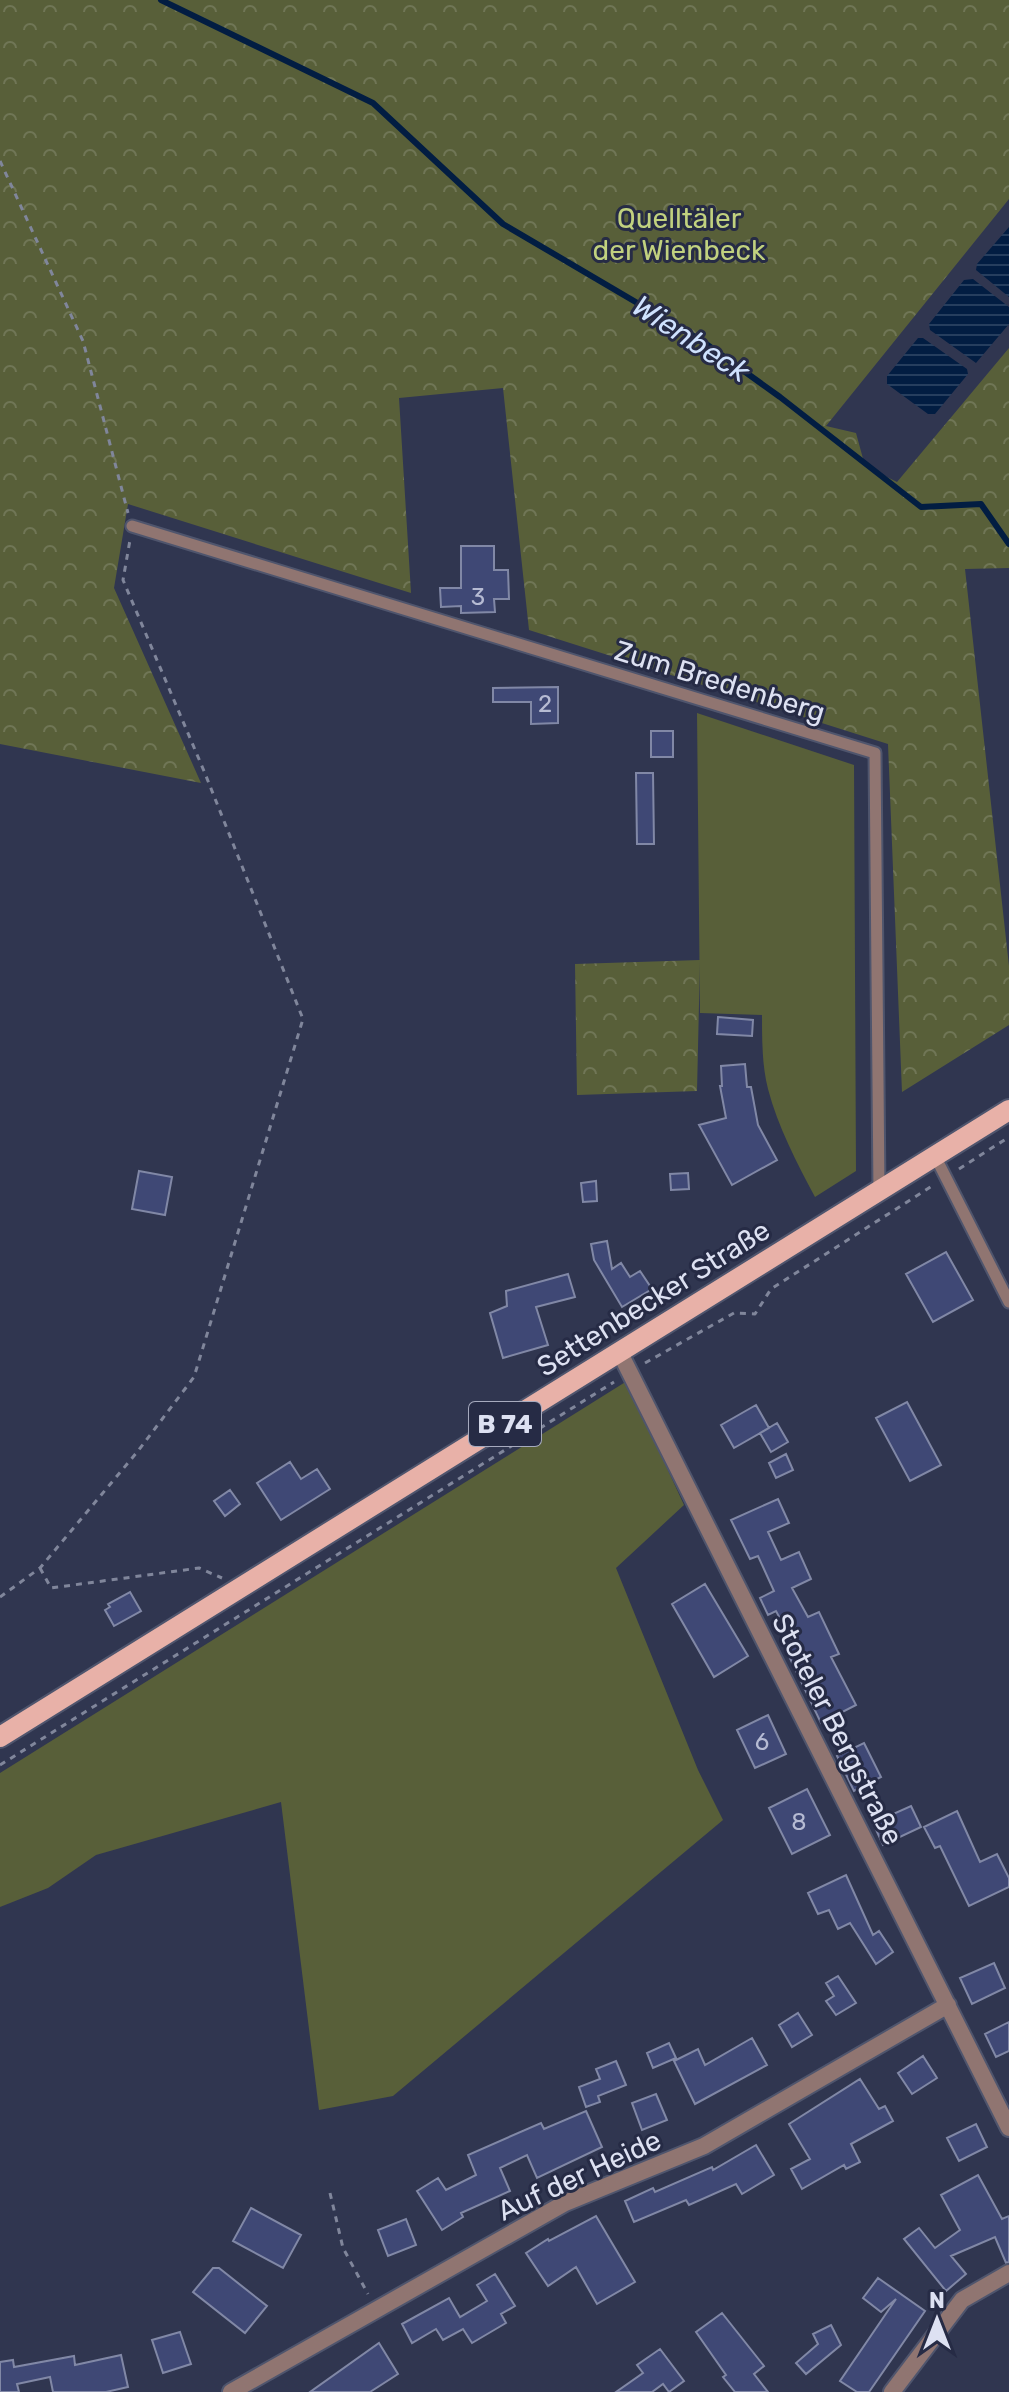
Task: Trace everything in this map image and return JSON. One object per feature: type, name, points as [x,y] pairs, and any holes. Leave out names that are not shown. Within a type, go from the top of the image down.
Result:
[{"type":"main road","name":"Settenbecker Straße","points":[[0,1737],[1009,1110]]},
{"type":"street","name":"Stoteler Bergstraße","points":[[620,1353],[1009,2128]]},
{"type":"street","name":"Auf der Heide","points":[[231,2392],[565,2203],[704,2146],[948,2005]]},
{"type":"street","points":[[892,2392],[962,2300],[1009,2273]]},
{"type":"lane","name":"Zum Bredenberg","points":[[132,526],[875,753],[879,1191]]},
{"type":"lane","points":[[935,1156],[1009,1302]]},
{"type":"path","points":[[0,161],[83,341],[132,526],[123,580],[204,771],[303,1019],[194,1377],[138,1451],[40,1568],[0,1597]]},
{"type":"path","points":[[0,1765],[630,1372],[734,1313],[755,1314],[771,1289],[1009,1137]]},
{"type":"path","points":[[40,1568],[51,1588],[199,1568],[243,1587],[259,1603]]},
{"type":"path","points":[[330,2193],[343,2248],[377,2310]]},
{"type":"green space","name":"Quelltäler der Wienbeck","points":[[0,0],[1009,0],[1009,199],[826,426],[856,433],[865,466],[897,482],[1009,348],[1009,568],[965,569],[1009,966],[1009,1025],[902,1092],[888,744],[529,630],[503,388],[399,398],[411,593],[128,504],[114,588],[201,783],[0,744]]},
{"type":"green space","points":[[697,713],[854,765],[856,1171],[815,1197],[772,1103],[763,1062],[762,1015],[700,1013]]},
{"type":"green space","points":[[700,960],[697,1091],[577,1095],[575,964]]},
{"type":"green space","points":[[627,1381],[684,1505],[616,1568],[698,1770],[723,1820],[393,2096],[319,2110],[281,1802],[96,1855],[48,1888],[0,1907],[0,1773]]},
{"type":"water","points":[[1009,227],[1009,297],[976,270],[977,264]]},
{"type":"water","points":[[973,279],[1009,307],[1009,324],[976,363],[930,330],[929,324],[964,280]]},
{"type":"water","points":[[918,338],[923,338],[967,369],[968,374],[935,414],[928,414],[887,384],[887,376]]},
{"type":"building","points":[[461,546],[494,546],[494,570],[508,570],[509,599],[494,599],[495,612],[461,613],[461,606],[441,607],[440,588],[461,588]]},
{"type":"building","points":[[558,687],[558,723],[531,724],[531,702],[493,702],[493,688]]},
{"type":"building","points":[[651,731],[673,731],[673,757],[651,757]]},
{"type":"building","points":[[636,773],[653,773],[654,844],[637,844]]},
{"type":"building","points":[[718,1017],[753,1020],[752,1036],[717,1034]]},
{"type":"building","points":[[745,1064],[747,1087],[751,1087],[758,1125],[777,1160],[732,1185],[699,1125],[726,1118],[720,1086],[721,1066]]},
{"type":"building","points":[[139,1171],[172,1177],[165,1215],[132,1209]]},
{"type":"building","points":[[688,1173],[689,1189],[671,1190],[670,1174]]},
{"type":"building","points":[[596,1181],[597,1201],[583,1202],[581,1183]]},
{"type":"building","points":[[607,1241],[612,1269],[621,1263],[630,1277],[640,1271],[652,1289],[622,1307],[594,1260],[591,1244]]},
{"type":"building","points":[[946,1252],[973,1300],[933,1322],[906,1274]]},
{"type":"building","points":[[568,1274],[575,1297],[536,1307],[548,1345],[503,1358],[490,1313],[507,1306],[506,1291]]},
{"type":"building","points":[[907,1402],[941,1465],[910,1481],[876,1418]]},
{"type":"building","points":[[756,1405],[769,1428],[734,1448],[721,1425]]},
{"type":"building","points":[[777,1423],[788,1442],[771,1452],[760,1433]]},
{"type":"building","points":[[786,1454],[793,1470],[776,1478],[769,1463]]},
{"type":"building","points":[[290,1462],[301,1479],[317,1469],[330,1489],[281,1520],[257,1483]]},
{"type":"building","points":[[230,1490],[240,1504],[225,1516],[214,1501]]},
{"type":"building","points":[[778,1499],[789,1523],[768,1532],[781,1560],[799,1552],[811,1579],[792,1588],[808,1617],[819,1612],[839,1654],[831,1657],[856,1705],[821,1723],[786,1650],[795,1646],[776,1611],[768,1615],[760,1598],[774,1591],[758,1556],[750,1559],[731,1520]]},
{"type":"building","points":[[705,1584],[748,1656],[714,1677],[672,1604]]},
{"type":"building","points":[[130,1592],[141,1611],[114,1626],[105,1610],[110,1607],[108,1604]]},
{"type":"building","points":[[768,1715],[786,1754],[755,1768],[737,1730]]},
{"type":"building","points":[[864,1743],[881,1777],[854,1791],[837,1756]]},
{"type":"building","points":[[807,1789],[830,1835],[792,1854],[769,1808]]},
{"type":"building","points":[[911,1806],[921,1827],[883,1845],[873,1823]]},
{"type":"building","points":[[957,1811],[980,1862],[997,1854],[1009,1878],[1009,1887],[969,1906],[940,1846],[935,1848],[924,1827]]},
{"type":"building","points":[[846,1875],[873,1935],[879,1931],[893,1952],[876,1964],[850,1923],[838,1929],[829,1910],[818,1914],[808,1893]]},
{"type":"building","points":[[994,1963],[1005,1988],[972,2004],[960,1978]]},
{"type":"building","points":[[838,1976],[856,2003],[836,2015],[826,2001],[834,1996],[826,1983]]},
{"type":"building","points":[[798,2013],[812,2035],[792,2047],[779,2025]]},
{"type":"building","points":[[1009,2022],[1009,2051],[996,2057],[985,2034]]},
{"type":"building","points":[[752,2038],[767,2065],[695,2104],[674,2061],[698,2049],[705,2065]]},
{"type":"building","points":[[669,2043],[676,2058],[653,2068],[647,2053]]},
{"type":"building","points":[[923,2056],[937,2078],[912,2094],[898,2073]]},
{"type":"building","points":[[616,2061],[626,2085],[598,2096],[600,2102],[586,2107],[579,2087],[600,2079],[596,2069]]},
{"type":"building","points":[[860,2079],[879,2109],[885,2106],[893,2121],[851,2144],[860,2162],[846,2169],[844,2165],[802,2189],[791,2169],[810,2159],[789,2124]]},
{"type":"building","points":[[656,2094],[667,2120],[642,2130],[632,2103]]},
{"type":"building","points":[[586,2111],[602,2147],[537,2178],[527,2155],[500,2168],[510,2191],[461,2213],[463,2217],[442,2230],[417,2191],[438,2178],[446,2190],[476,2175],[468,2155],[541,2123],[544,2129]]},
{"type":"building","points":[[976,2124],[987,2147],[959,2161],[947,2138]]},
{"type":"building","points":[[756,2145],[774,2175],[742,2194],[736,2184],[689,2205],[686,2200],[634,2222],[625,2201],[653,2188],[655,2192],[712,2167],[713,2170]]},
{"type":"building","points":[[978,2175],[1002,2219],[1009,2216],[1009,2262],[1006,2263],[995,2237],[951,2256],[966,2274],[946,2291],[904,2239],[919,2228],[935,2248],[960,2230],[941,2195]]},
{"type":"building","points":[[251,2208],[301,2235],[283,2268],[233,2241]]},
{"type":"building","points":[[596,2216],[635,2282],[597,2304],[576,2267],[548,2286],[526,2253]]},
{"type":"building","points":[[406,2219],[416,2245],[388,2256],[378,2230]]},
{"type":"building","points":[[213,2268],[219,2268],[267,2306],[245,2333],[193,2292]]},
{"type":"building","points":[[495,2274],[515,2306],[501,2314],[506,2323],[472,2343],[463,2329],[443,2340],[436,2329],[412,2343],[402,2324],[449,2298],[460,2317],[487,2301],[477,2285]]},
{"type":"building","points":[[878,2278],[925,2311],[869,2392],[857,2392],[840,2381],[896,2299],[881,2312],[863,2298]]},
{"type":"building","points":[[722,2313],[764,2366],[754,2374],[768,2392],[735,2392],[696,2332]]},
{"type":"building","points":[[831,2325],[841,2345],[806,2374],[796,2363],[818,2344],[813,2334]]},
{"type":"building","points":[[180,2332],[191,2364],[163,2373],[152,2340]]},
{"type":"building","points":[[379,2343],[398,2374],[370,2392],[310,2392]]},
{"type":"building","points":[[660,2349],[684,2381],[669,2392],[663,2384],[652,2392],[616,2392],[643,2373],[637,2365]]},
{"type":"building","points":[[121,2355],[128,2387],[106,2392],[53,2392],[50,2377],[17,2384],[19,2392],[0,2392],[0,2362],[13,2360],[14,2367],[74,2356],[75,2365]]},
{"type":"waterway","name":"Wienbeck","points":[[161,0],[373,103],[503,224],[702,341],[780,397],[921,507],[981,504],[1009,544]]}]
